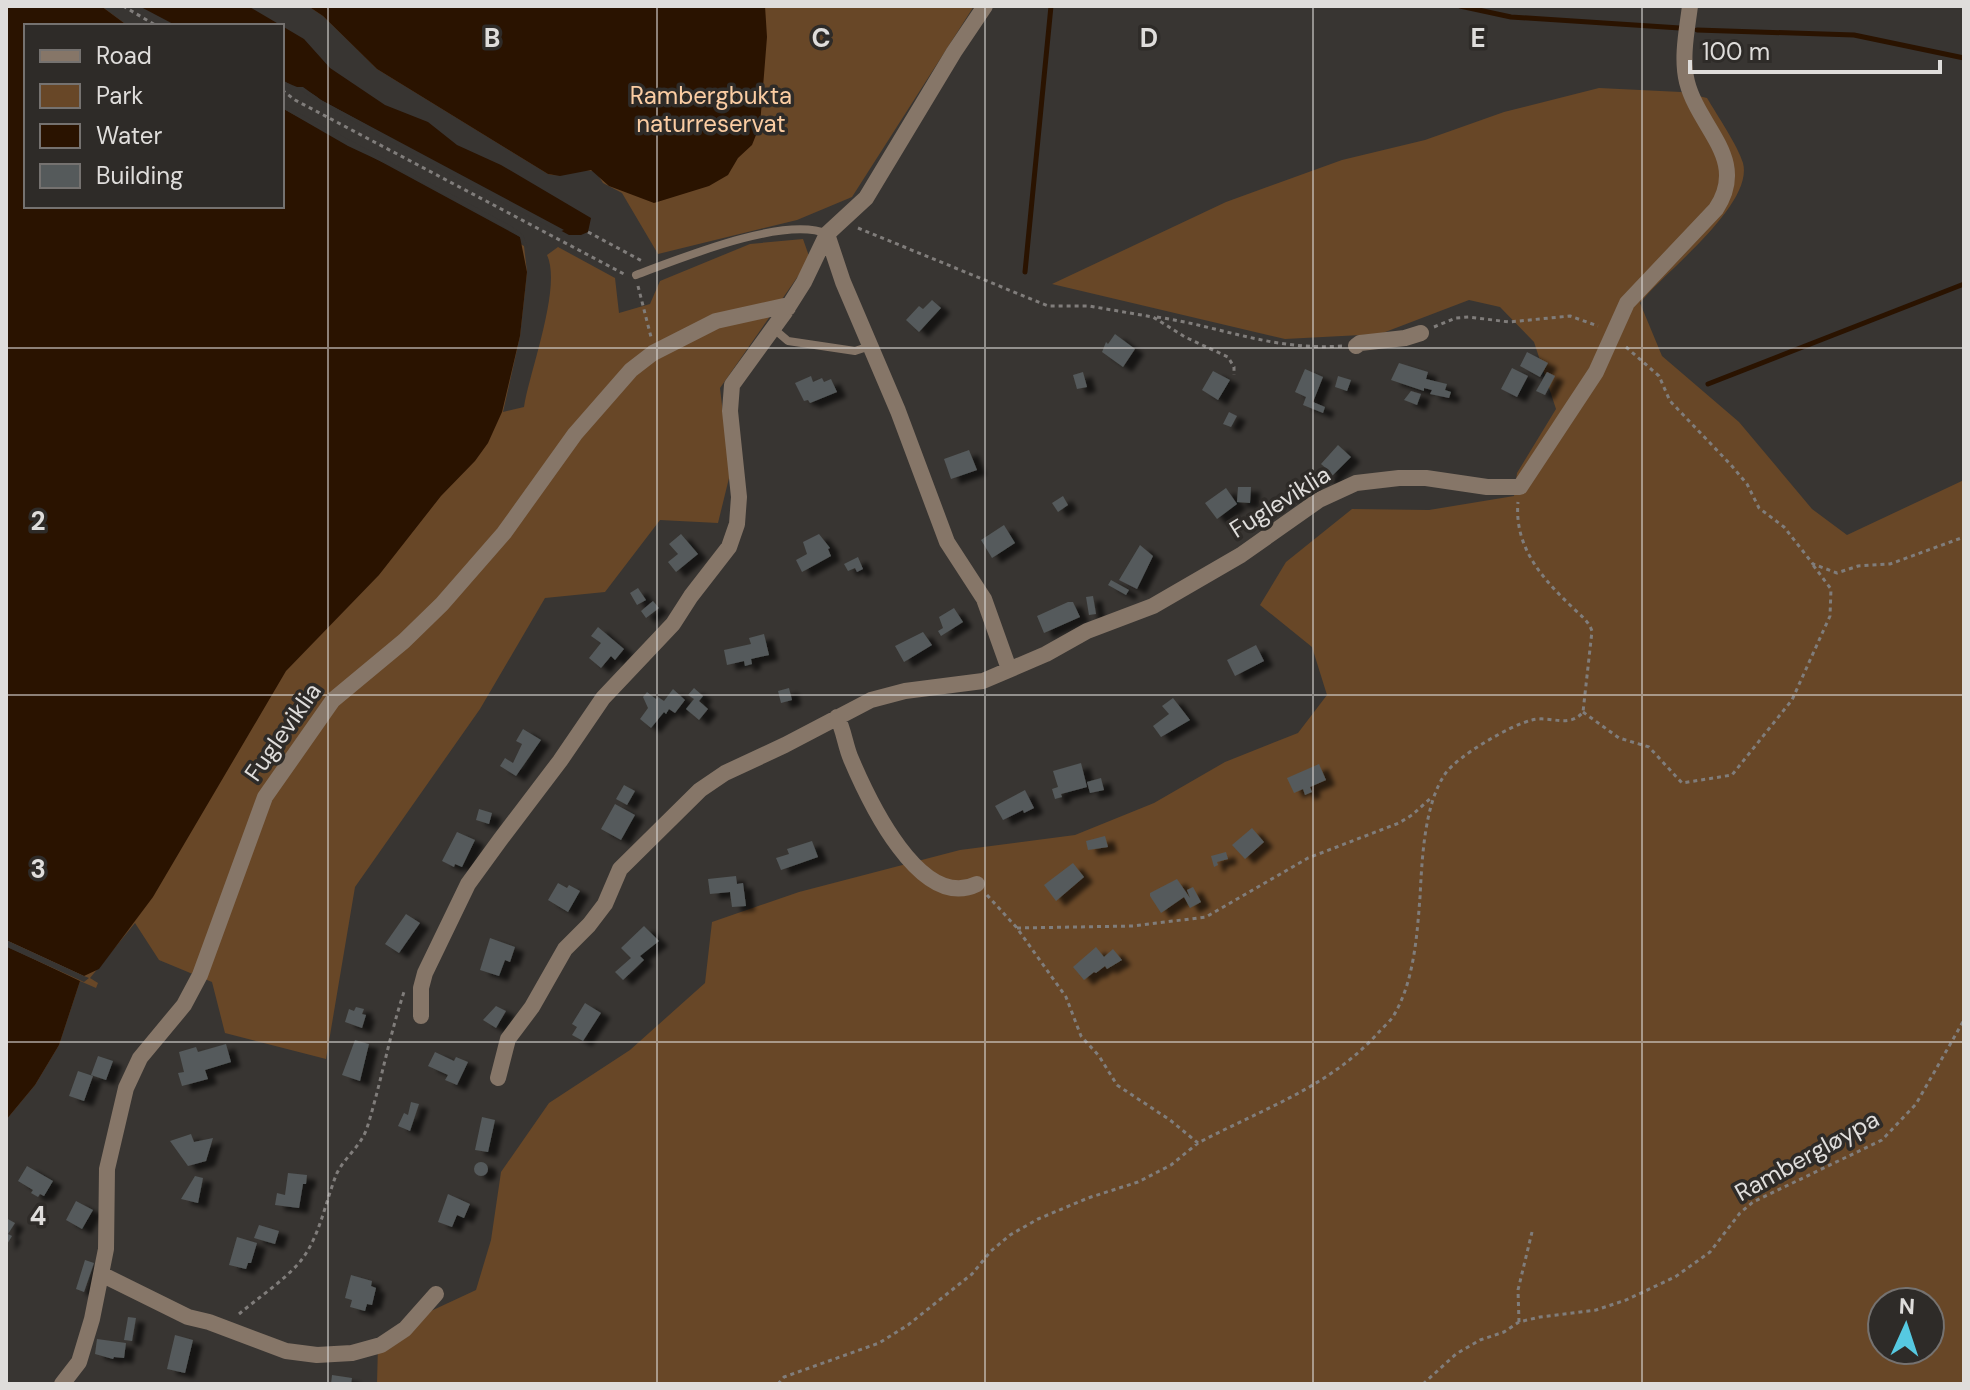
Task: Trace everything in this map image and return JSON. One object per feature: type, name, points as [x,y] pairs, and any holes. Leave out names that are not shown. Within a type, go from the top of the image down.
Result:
[{"type":"street","points":[[421,1016],[421,988],[425,973],[468,884],[603,698],[673,624],[732,540],[739,497],[730,391],[734,379],[788,308],[827,234],[871,191],[985,6]]},
{"type":"street","points":[[1520,487],[1602,362],[1632,296],[1716,209],[1727,184],[1729,172],[1725,157],[1686,81],[1690,6]]},
{"type":"street","points":[[827,234],[843,282],[903,423],[943,533],[956,559],[984,599],[1009,669]]},
{"type":"street","name":"Fugleviklia","points":[[62,1384],[76,1368],[87,1338],[101,1274],[107,1232],[107,1169],[126,1088],[140,1058],[184,1005],[200,975],[270,787],[333,700],[404,641],[442,604],[504,533],[598,404],[631,370],[653,353],[716,321],[738,314],[784,306],[788,308]]},
{"type":"street","points":[[1356,346],[1421,333]]},
{"type":"street","name":"Fugleviklia","points":[[498,1078],[508,1039],[532,1007],[565,949],[605,904],[620,869],[708,783],[887,694],[983,681],[1046,654],[1087,631],[1137,613],[1176,594],[1241,555],[1309,507],[1356,483],[1418,478],[1487,487],[1520,487]]},
{"type":"street","points":[[837,717],[853,763],[888,831],[904,854],[926,876],[948,888],[967,889],[977,884]]},
{"type":"street","points":[[101,1274],[188,1317],[299,1354],[352,1353],[381,1345],[405,1329],[436,1294]]},
{"type":"lane","points":[[636,275],[750,237],[778,231],[816,229],[827,234]]},
{"type":"lane","points":[[774,329],[788,341],[855,351],[870,346]]},
{"type":"path","points":[[123,6],[154,24]]},
{"type":"path","points":[[284,92],[621,273],[636,275],[653,353]]},
{"type":"path","points":[[845,219],[863,232],[1048,306],[1089,306],[1275,344],[1317,348],[1356,346]]},
{"type":"path","points":[[588,232],[656,268]]},
{"type":"path","points":[[1421,333],[1463,317],[1509,322],[1570,316],[1588,321],[1612,335],[1659,376],[1670,401],[1731,465],[1747,484],[1759,508],[1784,527],[1831,589],[1830,616],[1792,700],[1732,775],[1682,783],[1649,747],[1619,738],[1583,712]]},
{"type":"path","points":[[1153,317],[1185,337],[1228,357],[1234,367],[1234,375]]},
{"type":"path","points":[[778,1384],[784,1377],[879,1343],[908,1325],[972,1274],[991,1251],[1010,1235],[1038,1219],[1138,1182],[1171,1165],[1198,1143],[1272,1108],[1335,1071],[1363,1050],[1393,1016],[1407,985],[1415,942],[1422,858],[1434,794],[1446,771],[1513,728],[1533,719],[1571,721],[1583,712],[1592,631],[1588,621],[1541,575],[1528,555],[1517,519],[1520,487]]},
{"type":"path","points":[[1813,564],[1837,573],[1858,566],[1890,564],[1964,537]]},
{"type":"path","points":[[1017,928],[1133,926],[1206,917],[1308,858],[1399,823],[1434,794]]},
{"type":"path","points":[[977,884],[1017,928],[1066,997],[1081,1036],[1099,1056],[1117,1085],[1198,1143]]},
{"type":"path","points":[[223,1327],[290,1271],[310,1245],[339,1170],[359,1145],[366,1129],[404,992]]},
{"type":"path","name":"Rambergløypa","points":[[1423,1384],[1456,1354],[1519,1322],[1596,1310],[1675,1277],[1710,1252],[1740,1213],[1753,1202],[1882,1140],[1916,1104],[1964,1020]]},
{"type":"path","points":[[1519,1322],[1518,1290],[1532,1232]]},
{"type":"green space","points":[[6,6],[101,6],[125,24],[24,24],[24,208],[284,208],[284,109],[524,246],[527,272],[520,336],[503,412],[524,407],[548,307],[551,269],[547,255],[558,247],[615,278],[619,313],[650,304],[660,281],[750,244],[803,239],[810,259],[720,388],[730,474],[718,523],[660,520],[605,592],[545,598],[480,709],[355,887],[326,1059],[225,1033],[212,982],[159,960],[135,923],[90,978],[98,983],[96,988],[80,981],[59,1045],[35,1085],[6,1120]]},
{"type":"green space","name":"Rambergbukta naturreservat","points":[[308,6],[974,6],[852,197],[797,220],[658,254],[622,193],[603,183],[596,172],[584,170],[548,174],[377,69],[323,16]]},
{"type":"green space","points":[[1599,88],[1681,92],[1707,98],[1740,156],[1743,180],[1722,218],[1640,303],[1662,356],[1739,422],[1812,509],[1847,535],[1964,480],[1964,1384],[377,1384],[378,1345],[418,1317],[476,1290],[491,1240],[501,1172],[549,1103],[630,1050],[705,983],[712,922],[799,892],[960,850],[1075,835],[1154,803],[1225,762],[1298,733],[1327,695],[1312,647],[1260,605],[1286,562],[1352,509],[1429,510],[1514,496],[1517,473],[1556,409],[1534,342],[1500,307],[1469,300],[1380,334],[1285,339],[1052,284],[1226,202],[1342,160],[1425,140],[1504,112]]},
{"type":"water","points":[[6,6],[101,6],[125,24],[24,24],[24,208],[284,208],[284,109],[520,237],[527,272],[520,336],[502,412],[488,443],[441,496],[379,575],[286,671],[153,897],[99,969],[84,976],[6,940]]},
{"type":"water","points":[[139,6],[248,6],[279,24],[173,24]]},
{"type":"water","name":"Rambergbukta naturreservat","points":[[308,6],[765,6],[767,37],[760,125],[752,145],[738,158],[728,175],[709,186],[654,203],[609,186],[591,170],[560,176],[548,174],[377,69],[323,16]]},
{"type":"water","points":[[284,27],[304,39],[330,68],[385,105],[428,122],[457,145],[501,165],[591,218],[588,232],[569,235],[284,81]]},
{"type":"water","points":[[6,946],[80,981],[59,1045],[35,1085],[6,1120]]},
{"type":"pier","points":[[284,81],[294,87],[303,87],[321,100],[564,230],[559,232],[505,204],[302,91],[284,86]]},
{"type":"pier","points":[[284,105],[511,226],[523,235],[528,248],[520,237],[509,230],[284,109]]},
{"type":"pier","points":[[6,940],[89,978],[84,982],[9,948]]},
{"type":"building","points":[[932,300],[941,308],[919,332],[906,320],[919,306],[923,309]]},
{"type":"building","points":[[1115,334],[1135,349],[1123,367],[1102,352],[1106,342],[1108,344]]},
{"type":"building","points":[[1527,352],[1548,363],[1540,377],[1520,366]]},
{"type":"building","points":[[1399,363],[1428,372],[1426,379],[1447,384],[1445,390],[1451,392],[1449,398],[1430,394],[1432,390],[1424,388],[1424,391],[1391,380]]},
{"type":"building","points":[[1512,368],[1528,376],[1517,397],[1501,389]]},
{"type":"building","points":[[1305,369],[1323,377],[1313,402],[1325,407],[1323,413],[1303,405],[1306,397],[1295,392]]},
{"type":"building","points":[[1213,371],[1230,380],[1218,400],[1202,390]]},
{"type":"building","points":[[1083,372],[1087,387],[1077,389],[1073,375]]},
{"type":"building","points":[[1547,372],[1555,376],[1545,395],[1536,391]]},
{"type":"building","points":[[811,376],[813,382],[822,378],[824,382],[831,379],[837,392],[810,403],[804,401],[795,383]]},
{"type":"building","points":[[1338,376],[1351,380],[1347,391],[1335,387]]},
{"type":"building","points":[[1411,391],[1421,394],[1417,405],[1404,400]]},
{"type":"building","points":[[1229,412],[1237,416],[1231,427],[1223,424]]},
{"type":"building","points":[[1338,445],[1351,457],[1328,480],[1323,476],[1328,470],[1321,464]]},
{"type":"building","points":[[969,450],[977,470],[951,479],[944,459]]},
{"type":"building","points":[[1238,487],[1251,487],[1250,503],[1237,502]]},
{"type":"building","points":[[1226,488],[1237,504],[1217,519],[1205,503]]},
{"type":"building","points":[[1063,496],[1068,505],[1058,512],[1052,503]]},
{"type":"building","points":[[1004,525],[1015,543],[992,558],[981,540]]},
{"type":"building","points":[[681,534],[698,554],[676,572],[668,562],[678,554],[669,544]]},
{"type":"building","points":[[819,534],[830,548],[831,556],[802,572],[796,560],[807,554],[803,542]]},
{"type":"building","points":[[1140,545],[1153,556],[1137,589],[1119,580]]},
{"type":"building","points":[[858,557],[863,569],[848,571],[844,564]]},
{"type":"building","points":[[1111,580],[1129,590],[1126,595],[1108,585]]},
{"type":"building","points":[[638,588],[646,600],[637,605],[630,593]]},
{"type":"building","points":[[1093,596],[1096,614],[1089,615],[1086,597]]},
{"type":"building","points":[[653,601],[659,608],[646,618],[641,611]]},
{"type":"building","points":[[1073,602],[1080,617],[1044,633],[1037,616]]},
{"type":"building","points":[[954,608],[963,622],[941,636],[938,631],[943,628],[939,617]]},
{"type":"building","points":[[598,627],[624,649],[615,660],[611,656],[601,668],[589,658],[601,643],[591,636]]},
{"type":"building","points":[[923,632],[932,645],[904,662],[895,646]]},
{"type":"building","points":[[764,634],[769,655],[751,659],[752,664],[745,666],[744,661],[727,665],[724,650],[751,644],[749,638]]},
{"type":"building","points":[[1256,645],[1264,661],[1235,676],[1227,660]]},
{"type":"building","points":[[694,688],[703,696],[699,701],[708,709],[699,720],[686,709],[694,699],[688,695]]},
{"type":"building","points":[[789,688],[792,700],[781,703],[778,691]]},
{"type":"building","points":[[673,689],[685,700],[675,713],[669,709],[666,714],[664,712],[651,728],[640,719],[648,708],[643,697],[647,692],[664,701]]},
{"type":"building","points":[[1173,698],[1190,720],[1161,737],[1153,726],[1169,714],[1162,706]]},
{"type":"building","points":[[523,729],[541,740],[516,776],[500,766],[505,758],[513,763],[522,744],[516,741]]},
{"type":"building","points":[[1081,763],[1087,787],[1061,794],[1062,797],[1055,799],[1052,789],[1058,787],[1053,771]]},
{"type":"building","points":[[1319,764],[1326,780],[1310,787],[1312,792],[1305,795],[1303,789],[1294,793],[1287,778]]},
{"type":"building","points":[[1101,778],[1104,790],[1090,793],[1087,782]]},
{"type":"building","points":[[624,785],[635,791],[627,805],[616,799]]},
{"type":"building","points":[[1025,790],[1034,808],[1003,820],[995,806]]},
{"type":"building","points":[[615,804],[635,815],[621,840],[601,829]]},
{"type":"building","points":[[479,809],[492,813],[489,824],[476,820]]},
{"type":"building","points":[[1252,828],[1264,842],[1245,859],[1232,845]]},
{"type":"building","points":[[457,832],[475,840],[462,867],[442,861]]},
{"type":"building","points":[[1105,836],[1108,847],[1088,850],[1086,841]]},
{"type":"building","points":[[812,841],[818,857],[781,870],[776,858],[789,854],[787,849]]},
{"type":"building","points":[[1226,852],[1228,859],[1217,862],[1218,865],[1214,867],[1211,856]]},
{"type":"building","points":[[1073,863],[1084,877],[1056,901],[1044,885]]},
{"type":"building","points":[[736,876],[737,884],[743,883],[746,906],[732,907],[730,892],[710,894],[708,879]]},
{"type":"building","points":[[1177,879],[1190,898],[1187,890],[1193,887],[1201,902],[1190,908],[1184,897],[1161,913],[1150,893]]},
{"type":"building","points":[[558,883],[580,891],[568,912],[548,900]]},
{"type":"building","points":[[406,914],[420,923],[399,953],[385,944]]},
{"type":"building","points":[[644,926],[659,941],[640,956],[644,960],[623,980],[615,972],[631,958],[621,948]]},
{"type":"building","points":[[490,938],[515,947],[510,962],[505,960],[499,976],[480,970]]},
{"type":"building","points":[[1096,947],[1104,957],[1113,949],[1122,960],[1107,969],[1105,966],[1084,980],[1073,967]]},
{"type":"building","points":[[585,1003],[601,1013],[583,1041],[572,1035],[577,1027],[572,1024]]},
{"type":"building","points":[[496,1006],[506,1011],[496,1028],[483,1020]]},
{"type":"building","points":[[356,1007],[364,1009],[362,1014],[366,1015],[362,1028],[345,1022],[349,1009],[354,1011]]},
{"type":"building","points":[[355,1040],[369,1044],[360,1081],[342,1075]]},
{"type":"building","points":[[226,1044],[231,1062],[205,1070],[208,1079],[182,1086],[178,1073],[184,1072],[179,1052],[196,1047],[198,1052]]},
{"type":"building","points":[[435,1052],[454,1061],[456,1057],[468,1062],[457,1085],[445,1080],[448,1075],[428,1066]]},
{"type":"building","points":[[98,1056],[113,1061],[106,1080],[91,1075]]},
{"type":"building","points":[[78,1071],[93,1076],[84,1101],[69,1096]]},
{"type":"building","points":[[411,1102],[419,1104],[410,1131],[398,1126],[404,1113],[408,1115]]},
{"type":"building","points":[[482,1117],[495,1120],[488,1152],[475,1150]]},
{"type":"building","points":[[191,1134],[194,1142],[213,1138],[206,1161],[188,1166],[170,1141]]},
{"type":"building","points":[[481,1162],[488,1169],[481,1176],[474,1169]]},
{"type":"building","points":[[27,1166],[53,1181],[44,1196],[31,1193],[33,1190],[18,1181]]},
{"type":"building","points":[[288,1173],[307,1175],[299,1208],[275,1205],[277,1193],[285,1195]]},
{"type":"building","points":[[195,1176],[203,1178],[198,1203],[181,1199]]},
{"type":"building","points":[[448,1194],[470,1204],[464,1218],[457,1215],[452,1227],[438,1222]]},
{"type":"building","points":[[76,1201],[93,1210],[82,1229],[66,1220]]},
{"type":"building","points":[[6,1218],[15,1223],[8,1234],[12,1236],[6,1246]]},
{"type":"building","points":[[259,1225],[279,1231],[275,1244],[254,1238]]},
{"type":"building","points":[[237,1237],[257,1243],[246,1269],[229,1265]]},
{"type":"building","points":[[85,1260],[94,1263],[84,1292],[76,1289]]},
{"type":"building","points":[[351,1275],[372,1281],[371,1286],[376,1288],[372,1305],[367,1304],[365,1311],[350,1307],[352,1300],[345,1298]]},
{"type":"building","points":[[128,1317],[136,1318],[132,1341],[124,1340]]},
{"type":"building","points":[[175,1335],[193,1340],[185,1373],[167,1369]]},
{"type":"building","points":[[97,1339],[126,1343],[124,1358],[113,1359],[95,1354]]},
{"type":"building","points":[[332,1375],[352,1378],[351,1384],[331,1384]]},
{"type":"waterway","points":[[1025,272],[1051,6]]},
{"type":"waterway","points":[[1460,6],[1511,17],[1680,28]]},
{"type":"waterway","points":[[1697,30],[1854,35],[1964,58]]},
{"type":"waterway","points":[[1708,384],[1964,284]]}]
